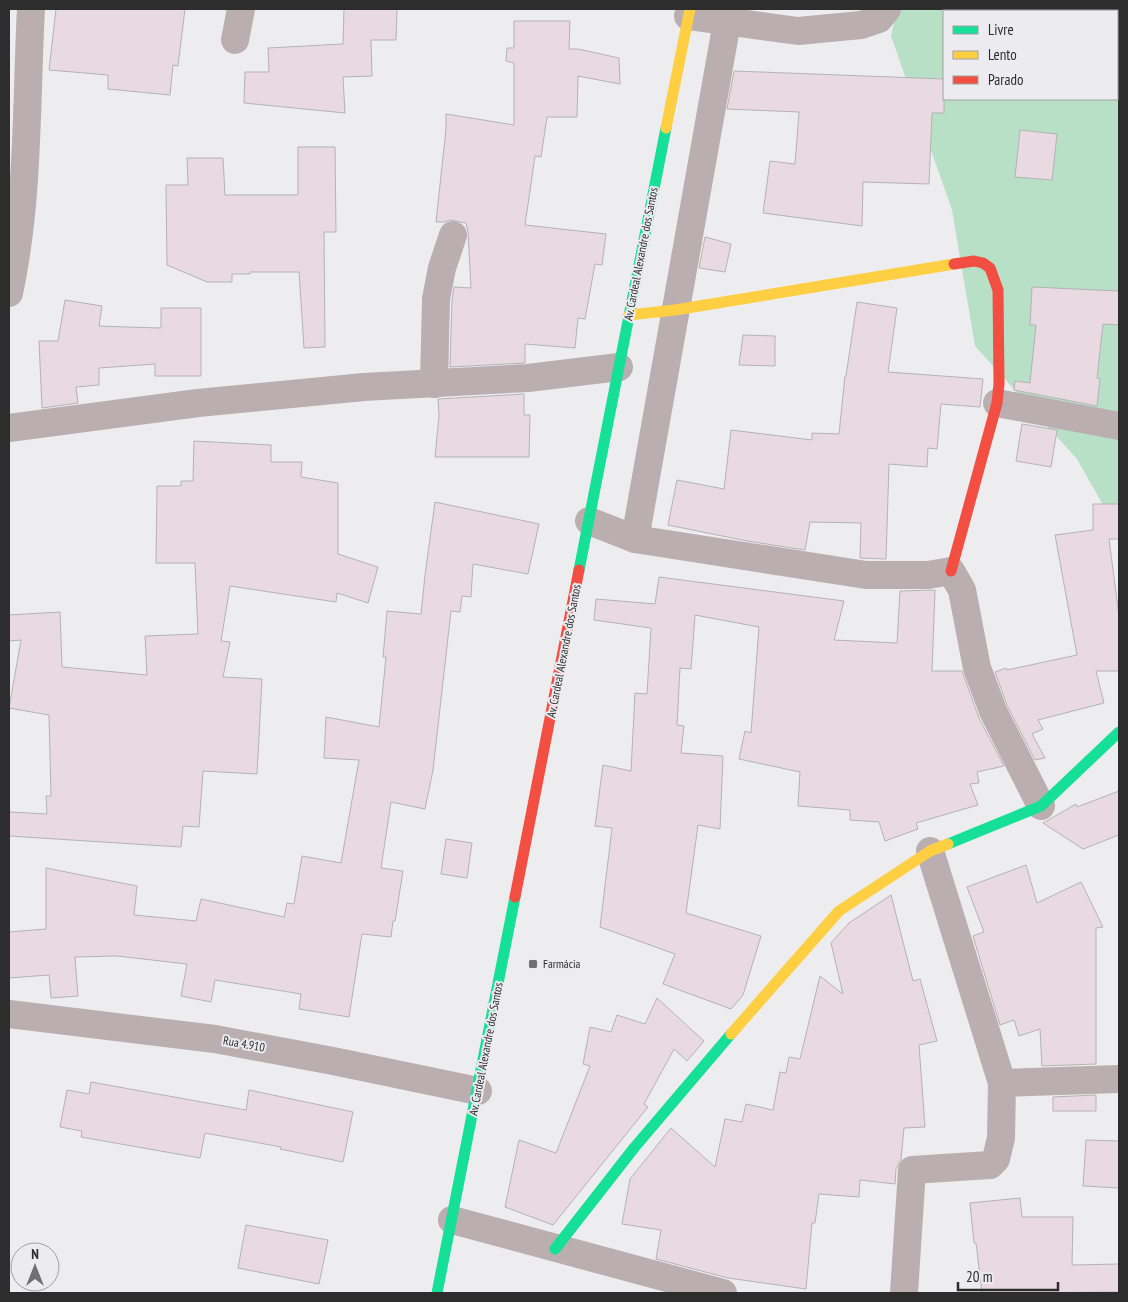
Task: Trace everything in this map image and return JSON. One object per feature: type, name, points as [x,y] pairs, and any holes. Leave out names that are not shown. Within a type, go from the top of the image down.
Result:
[{"type":"street","points":[[9,293],[23,207],[32,9]]},
{"type":"street","points":[[235,40],[241,9]]},
{"type":"street","points":[[689,13],[727,22],[798,31],[861,25],[879,19],[887,9]]},
{"type":"street","name":"Av. Cardeal Alexandre dos Santos","points":[[437,1293],[689,13]]},
{"type":"street","points":[[635,539],[727,22]]},
{"type":"street","points":[[434,384],[436,299],[442,268],[453,235]]},
{"type":"street","points":[[629,315],[675,310],[974,261],[990,268],[998,290],[999,384],[997,403],[951,571],[962,590],[978,668],[993,711],[1041,806]]},
{"type":"street","points":[[9,428],[198,403],[364,387],[528,378],[619,367]]},
{"type":"street","points":[[997,403],[1119,426]]},
{"type":"street","points":[[589,521],[635,539],[866,574],[928,574],[951,571]]},
{"type":"street","points":[[555,1249],[634,1148],[767,991],[839,911],[930,851],[1041,806],[1119,732]]},
{"type":"street","points":[[904,1293],[912,1170],[990,1165],[996,1159],[1001,1138],[1002,1083],[930,851]]},
{"type":"street","name":"Rua 4.910","points":[[9,1014],[215,1039],[478,1091]]},
{"type":"street","points":[[1002,1083],[1119,1079]]},
{"type":"street","points":[[452,1220],[723,1293]]},
{"type":"green space","points":[[897,9],[1119,9],[1119,533],[1077,459],[975,346],[952,210],[891,36]]},
{"type":"building","points":[[56,9],[185,9],[178,66],[173,65],[170,95],[108,89],[108,75],[49,70]]},
{"type":"building","points":[[344,9],[397,9],[396,40],[371,40],[372,76],[343,77],[345,113],[244,103],[245,72],[269,72],[268,48],[343,44]]},
{"type":"building","points":[[514,21],[570,21],[569,49],[578,49],[619,58],[620,84],[578,76],[577,117],[547,117],[541,157],[535,156],[525,225],[606,234],[602,265],[595,264],[585,319],[578,318],[575,348],[525,344],[525,363],[450,367],[454,287],[471,288],[466,223],[450,220],[436,222],[446,114],[514,125],[514,63],[506,61],[507,48],[514,48]]},
{"type":"building","points":[[734,71],[943,79],[944,113],[932,113],[929,184],[863,182],[862,226],[763,213],[770,161],[795,164],[799,112],[727,109]]},
{"type":"building","points":[[1020,130],[1057,134],[1052,180],[1015,177]]},
{"type":"building","points":[[298,147],[335,147],[336,232],[324,232],[325,347],[304,348],[299,272],[250,272],[250,274],[232,274],[232,282],[207,282],[167,265],[166,185],[188,185],[187,158],[223,158],[225,195],[298,195]]},
{"type":"building","points":[[705,237],[731,244],[725,272],[699,268]]},
{"type":"building","points":[[1032,287],[1119,291],[1119,325],[1103,324],[1097,378],[1100,379],[1097,406],[1014,390],[1015,381],[1030,383],[1036,325],[1030,325]]},
{"type":"building","points":[[65,300],[102,306],[99,326],[161,328],[161,308],[201,308],[201,376],[155,376],[155,364],[99,368],[99,385],[76,387],[78,403],[42,408],[39,341],[58,341]]},
{"type":"building","points":[[857,302],[897,308],[888,372],[983,379],[980,407],[941,404],[937,449],[928,448],[927,467],[889,464],[886,559],[860,558],[861,523],[810,522],[805,550],[747,541],[668,525],[677,480],[724,489],[731,430],[812,440],[812,433],[839,434],[845,376]]},
{"type":"building","points":[[743,335],[775,336],[775,366],[739,365]]},
{"type":"building","points":[[524,394],[524,415],[530,415],[529,457],[435,457],[439,416],[438,399]]},
{"type":"building","points":[[1022,424],[1057,430],[1051,467],[1016,461]]},
{"type":"building","points":[[194,441],[271,445],[271,462],[302,462],[301,477],[338,483],[338,554],[378,567],[368,603],[337,593],[336,602],[230,586],[221,641],[230,642],[223,677],[262,679],[257,774],[203,771],[199,827],[183,826],[181,847],[9,836],[9,812],[47,814],[46,796],[51,796],[49,715],[9,708],[21,640],[9,641],[9,615],[60,612],[62,667],[147,675],[145,636],[198,634],[195,563],[156,563],[157,486],[181,486],[181,481],[193,481]]},
{"type":"building","points":[[435,502],[539,524],[528,574],[473,564],[471,597],[462,596],[460,612],[451,611],[433,770],[425,809],[391,802],[381,868],[403,871],[395,921],[393,921],[391,937],[362,934],[349,1017],[299,1009],[301,994],[215,980],[211,1002],[181,996],[187,964],[117,956],[75,957],[78,996],[51,998],[49,975],[9,978],[9,932],[46,929],[46,868],[137,886],[134,915],[196,921],[201,899],[284,917],[287,903],[294,904],[302,856],[341,863],[359,760],[324,758],[326,717],[379,727],[386,657],[383,657],[387,611],[421,614]]},
{"type":"building","points":[[1093,504],[1119,504],[1119,539],[1109,539],[1119,616],[1119,671],[1096,671],[1104,703],[1038,720],[1043,729],[1032,734],[1045,758],[1035,760],[1007,705],[995,672],[1006,668],[1007,670],[1077,655],[1055,535],[1093,530]]},
{"type":"building","points":[[659,577],[844,601],[834,640],[897,643],[900,591],[935,590],[932,671],[962,671],[979,718],[1004,766],[977,772],[979,783],[970,784],[978,805],[916,823],[918,829],[885,841],[879,822],[850,820],[850,810],[798,806],[800,772],[739,759],[745,731],[751,733],[759,627],[695,615],[691,669],[680,668],[677,725],[684,726],[681,753],[723,756],[720,829],[698,825],[686,913],[761,936],[743,995],[731,1009],[663,984],[675,954],[600,927],[612,828],[595,826],[603,765],[631,771],[635,693],[647,694],[651,628],[594,620],[596,599],[655,604]]},
{"type":"building","points":[[1119,791],[1119,835],[1083,849],[1043,823],[1076,804],[1077,807]]},
{"type":"building","points":[[446,839],[472,843],[467,878],[441,874]]},
{"type":"building","points":[[1026,865],[1037,903],[1081,882],[1103,927],[1096,928],[1096,1064],[1042,1066],[1040,1029],[1019,1036],[1014,1020],[1000,1025],[973,936],[984,932],[967,887]]},
{"type":"building","points":[[891,895],[913,981],[920,979],[937,1041],[919,1045],[925,1127],[904,1128],[901,1159],[896,1169],[895,1184],[860,1180],[859,1197],[819,1194],[815,1223],[812,1223],[806,1289],[728,1278],[656,1259],[661,1230],[622,1224],[630,1179],[671,1128],[715,1167],[725,1119],[742,1122],[746,1104],[773,1110],[780,1072],[786,1073],[789,1057],[800,1059],[820,976],[843,994],[831,943],[849,923]]},
{"type":"building","points":[[657,998],[704,1041],[687,1061],[674,1049],[644,1104],[648,1107],[553,1225],[505,1207],[519,1140],[556,1153],[590,1066],[583,1064],[590,1027],[611,1032],[617,1015],[645,1024]]},
{"type":"building","points":[[91,1082],[246,1110],[249,1090],[353,1112],[343,1162],[280,1149],[281,1147],[205,1133],[200,1158],[81,1137],[82,1131],[60,1127],[67,1090],[89,1094]]},
{"type":"building","points":[[1096,1095],[1096,1111],[1053,1111],[1053,1097]]},
{"type":"building","points":[[1086,1140],[1119,1141],[1119,1188],[1083,1186]]},
{"type":"building","points":[[1020,1198],[1022,1217],[1073,1217],[1072,1265],[1119,1264],[1119,1292],[982,1293],[970,1203]]},
{"type":"building","points":[[246,1225],[328,1240],[319,1284],[238,1268]]},
{"type":"traffic: fast","points":[[579,570],[666,128]]},
{"type":"traffic: fast","points":[[948,844],[1041,806],[1119,732]]},
{"type":"traffic: fast","points":[[437,1293],[515,897]]},
{"type":"traffic: fast","points":[[555,1249],[634,1148],[731,1034]]},
{"type":"traffic: slow","points":[[666,128],[690,9]]},
{"type":"traffic: slow","points":[[629,315],[675,310],[954,264]]},
{"type":"traffic: slow","points":[[731,1034],[839,911],[930,851],[948,844]]},
{"type":"traffic: jam","points":[[951,571],[997,403],[999,384],[998,290],[990,268],[983,263],[974,261],[954,264]]},
{"type":"traffic: jam","points":[[515,897],[579,570]]},
{"type":"place","name":"Farmácia","points":[[533,964]]}]
